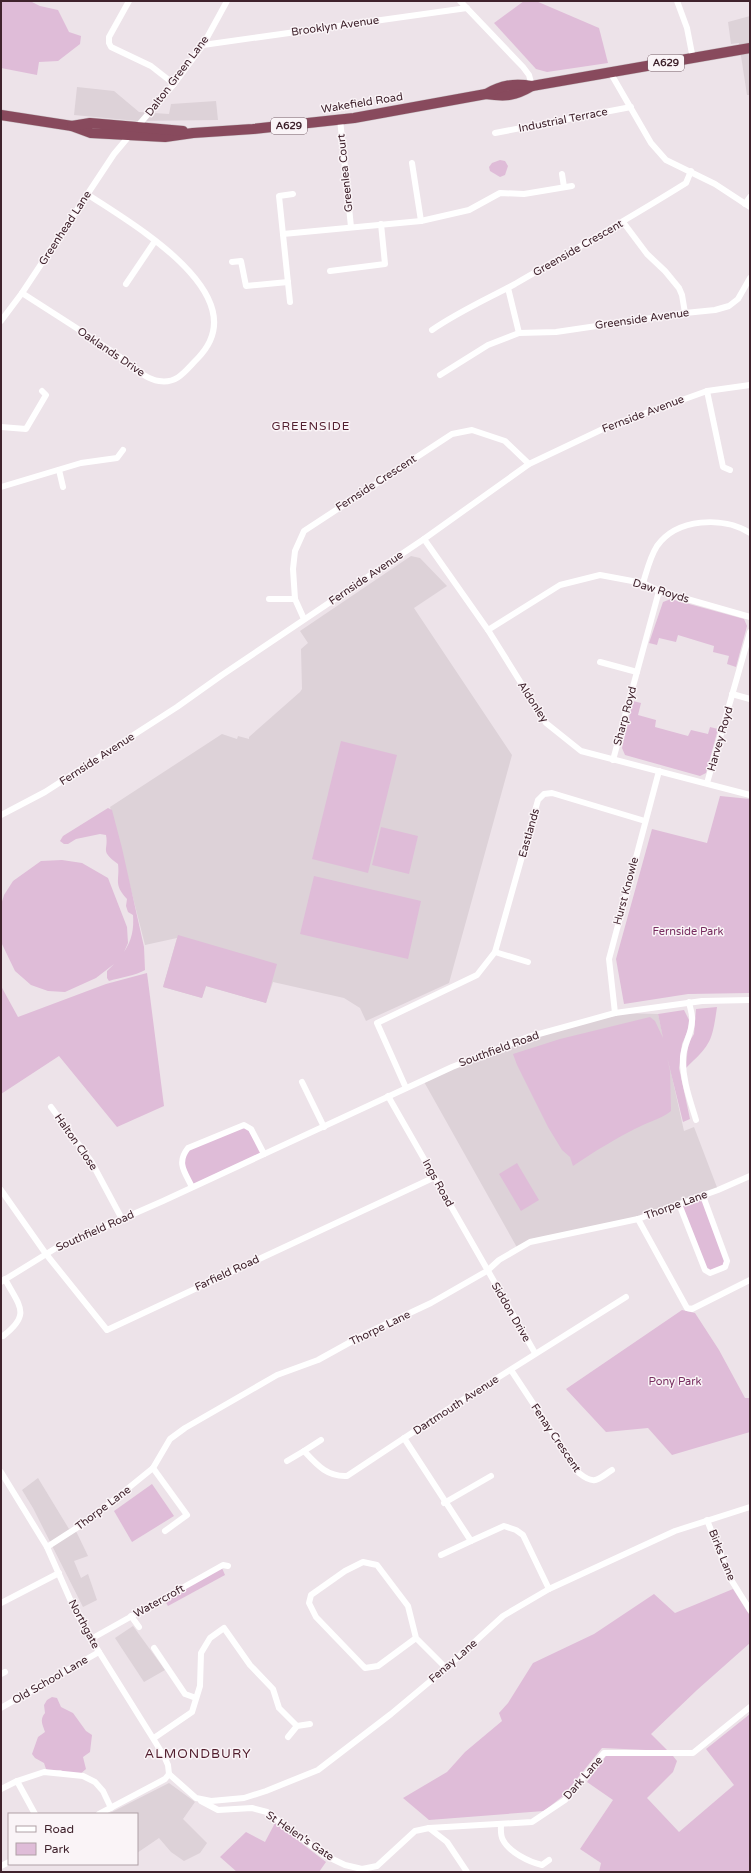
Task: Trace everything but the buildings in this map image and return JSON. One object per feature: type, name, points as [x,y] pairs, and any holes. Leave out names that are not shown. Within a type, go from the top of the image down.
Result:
[{"type":"highway","name":"Wakefield Road","points":[[1,115],[72,126],[91,133],[165,137],[340,119],[486,94],[502,96],[520,93],[532,86],[750,48]]},
{"type":"highway","name":"Wakefield Road","points":[[72,126],[90,124],[167,129],[193,133]]},
{"type":"street","points":[[129,1],[109,37],[111,47],[151,66],[174,84]]},
{"type":"street","name":"Dalton Green Lane","points":[[129,136],[174,84],[203,45],[226,1]]},
{"type":"street","points":[[460,1],[523,67],[532,86]]},
{"type":"street","points":[[677,1],[687,28],[693,59]]},
{"type":"street","name":"Brooklyn Avenue","points":[[203,45],[467,8]]},
{"type":"street","points":[[610,72],[651,143],[666,160],[715,184],[748,206],[750,197]]},
{"type":"street","name":"Industrial Terrace","points":[[495,133],[631,107]]},
{"type":"street","name":"Greenlea Court","points":[[340,119],[351,227]]},
{"type":"street","name":"Greenhead Lane","points":[[1,321],[22,293],[115,152],[129,136]]},
{"type":"street","points":[[412,163],[421,221]]},
{"type":"street","name":"Greenside Crescent","points":[[432,330],[457,314],[508,288],[623,222],[686,183],[691,171]]},
{"type":"street","points":[[562,174],[564,187]]},
{"type":"street","name":"Greenlea Court","points":[[283,234],[421,221],[469,210],[500,193],[524,194],[572,186]]},
{"type":"street","name":"Oaklands Drive","points":[[22,293],[124,360],[144,375],[157,381],[167,382],[177,380],[204,352],[213,334],[215,317],[208,298],[196,279],[180,260],[155,240],[87,194]]},
{"type":"street","points":[[290,302],[279,196],[293,194]]},
{"type":"street","points":[[623,222],[646,254],[665,272],[678,288],[682,295],[685,313]]},
{"type":"street","points":[[330,271],[385,264],[380,224]]},
{"type":"street","points":[[126,284],[155,240]]},
{"type":"street","points":[[232,262],[241,261],[246,286],[288,282]]},
{"type":"street","name":"Greenside Avenue","points":[[440,375],[488,345],[519,333],[556,332],[715,310],[729,306],[738,299],[750,278]]},
{"type":"street","points":[[508,288],[519,333]]},
{"type":"street","name":"Fernside Avenue","points":[[1,815],[45,792],[177,707],[424,538],[529,464],[607,427],[707,391],[750,385]]},
{"type":"street","points":[[1,427],[26,429],[46,395],[42,391]]},
{"type":"street","points":[[707,391],[723,467],[730,470]]},
{"type":"street","name":"Fernside Crescent","points":[[304,619],[295,598],[293,569],[295,551],[304,531],[452,434],[472,430],[505,441],[529,464]]},
{"type":"street","points":[[1,487],[81,463],[117,458],[123,450]]},
{"type":"street","points":[[59,470],[63,487]]},
{"type":"street","points":[[643,583],[649,563],[658,545],[674,531],[695,523],[715,522],[750,534]]},
{"type":"street","name":"Aldonley","points":[[424,538],[488,630],[546,723],[581,751],[750,795]]},
{"type":"street","name":"Daw Royds","points":[[488,630],[560,585],[600,576],[643,583],[659,590],[750,617]]},
{"type":"street","name":"Sharp Royd","points":[[613,760],[659,590]]},
{"type":"street","points":[[269,599],[295,598]]},
{"type":"street","name":"Harvey Royd","points":[[707,783],[750,632]]},
{"type":"street","name":"Sharp Royd","points":[[600,662],[637,672]]},
{"type":"street","name":"Harvey Royd","points":[[732,694],[750,699]]},
{"type":"street","name":"Hurst Knowle","points":[[615,1013],[609,959],[659,771]]},
{"type":"street","name":"Eastlands","points":[[406,1088],[376,1023],[477,975],[495,952],[538,800],[544,794],[552,793],[645,821]]},
{"type":"street","points":[[495,952],[528,962]]},
{"type":"street","name":"Southfield Road","points":[[3,1280],[56,1248],[324,1127],[452,1067],[528,1037],[615,1013],[689,1002],[750,1000]]},
{"type":"street","points":[[689,1002],[692,1019],[691,1032],[684,1049],[683,1070],[685,1083],[696,1120]]},
{"type":"street","points":[[302,1082],[324,1127]]},
{"type":"street","name":"Ings Road","points":[[388,1096],[487,1271]]},
{"type":"street","name":"Halton Close","points":[[51,1107],[91,1161],[122,1219]]},
{"type":"street","points":[[192,1187],[182,1164],[182,1155],[188,1148],[244,1125],[251,1129],[264,1154]]},
{"type":"street","name":"Thorpe Lane","points":[[47,1547],[89,1520],[153,1468],[170,1439],[185,1428],[277,1375],[318,1360],[365,1334],[431,1303],[487,1271],[498,1260],[530,1242],[638,1219],[704,1196],[750,1176]]},
{"type":"street","name":"Farfield Road","points":[[46,1254],[107,1330],[435,1177]]},
{"type":"street","points":[[1,1191],[46,1254]]},
{"type":"street","points":[[679,1204],[705,1270],[710,1273],[725,1267],[727,1261],[704,1196]]},
{"type":"street","points":[[638,1219],[687,1308],[692,1309],[750,1280]]},
{"type":"street","name":"Siddon Drive","points":[[487,1271],[535,1354]]},
{"type":"street","points":[[3,1280],[21,1307],[21,1317],[15,1327],[3,1336]]},
{"type":"street","name":"Dartmouth Avenue","points":[[304,1451],[324,1471],[338,1476],[347,1476],[404,1438],[626,1297]]},
{"type":"street","name":"Fenay Crescent","points":[[511,1370],[579,1473],[591,1480],[596,1480],[612,1470]]},
{"type":"street","points":[[404,1438],[444,1503],[471,1541]]},
{"type":"street","points":[[287,1460],[322,1440]]},
{"type":"street","points":[[153,1468],[187,1515],[165,1531]]},
{"type":"street","name":"Northgate","points":[[1,1472],[47,1547],[73,1606],[98,1652],[154,1738],[168,1765],[169,1774]]},
{"type":"street","points":[[444,1503],[491,1476]]},
{"type":"street","name":"Fenay Lane","points":[[196,1798],[212,1801],[244,1798],[290,1783],[318,1770],[367,1733],[446,1668],[503,1616],[549,1589],[674,1531],[750,1507]]},
{"type":"street","name":"Birks Lane","points":[[707,1520],[730,1578],[750,1610]]},
{"type":"street","points":[[441,1555],[504,1526],[516,1530],[523,1535],[549,1589]]},
{"type":"street","points":[[416,1638],[378,1666],[365,1668],[316,1617],[309,1603],[311,1595],[345,1571],[363,1562],[377,1565],[408,1606],[416,1638],[446,1668]]},
{"type":"street","name":"Watercroft","points":[[91,1639],[223,1565],[228,1566]]},
{"type":"street","points":[[1,1603],[59,1573]]},
{"type":"street","points":[[131,1616],[139,1627]]},
{"type":"street","points":[[154,1738],[192,1712],[200,1686],[201,1653],[210,1638],[224,1628],[250,1665],[273,1689],[280,1708],[297,1726]]},
{"type":"street","points":[[154,1648],[185,1694],[196,1698]]},
{"type":"street","name":"Old School Lane","points":[[1,1708],[98,1652]]},
{"type":"street","name":"Dark Lane","points":[[429,1828],[532,1822],[565,1800],[604,1753],[693,1754],[750,1708]]},
{"type":"street","points":[[288,1737],[297,1726],[310,1724]]},
{"type":"street","points":[[1,1789],[44,1772],[83,1776],[95,1782],[103,1791],[111,1808]]},
{"type":"street","points":[[101,1813],[165,1779],[169,1774],[196,1798]]},
{"type":"street","points":[[16,1782],[34,1813]]},
{"type":"street","name":"St Helen's Gate","points":[[196,1798],[218,1810],[252,1808],[267,1812],[324,1855],[345,1865],[362,1869],[377,1866],[415,1831],[429,1828]]},
{"type":"street","points":[[500,1824],[502,1838],[507,1847],[534,1864],[542,1866],[549,1860]]},
{"type":"street","points":[[429,1828],[447,1842],[467,1872]]},
{"type":"shaded area","points":[[750,16],[750,95],[747,95],[739,43],[731,44],[728,22]]},
{"type":"shaded area","points":[[77,87],[114,91],[139,112],[169,114],[171,104],[216,101],[218,120],[137,121],[74,115]]},
{"type":"shaded area","points":[[411,556],[420,558],[447,586],[414,608],[512,755],[449,983],[366,1021],[360,1008],[344,998],[273,982],[266,1003],[206,986],[202,998],[163,987],[177,938],[145,945],[110,807],[222,734],[237,739],[238,736],[249,739],[249,737],[302,689],[301,649],[308,643],[300,631]]},
{"type":"shaded area","points":[[615,1013],[658,1014],[684,1131],[694,1127],[718,1190],[638,1219],[530,1242],[519,1251],[423,1080],[528,1037]]},
{"type":"shaded area","points":[[38,1478],[69,1529],[74,1527],[88,1556],[74,1561],[81,1578],[88,1574],[97,1600],[83,1607],[33,1508],[22,1490]]},
{"type":"shaded area","points":[[133,1626],[165,1670],[144,1682],[115,1638]]},
{"type":"shaded area","points":[[169,1783],[195,1802],[183,1819],[207,1843],[200,1853],[184,1861],[171,1852],[159,1838],[138,1852],[138,1813],[110,1813]]},
{"type":"green space","points":[[1,1],[30,1],[40,6],[58,10],[69,32],[81,36],[80,44],[58,61],[39,62],[37,75],[1,68]]},
{"type":"green space","points":[[524,1],[536,1],[599,28],[608,63],[547,72],[536,69],[494,23]]},
{"type":"green space","points":[[500,160],[505,161],[508,166],[505,175],[500,177],[490,171],[489,167],[492,163]]},
{"type":"green space","points":[[671,599],[744,619],[747,626],[736,667],[727,664],[729,656],[713,652],[714,646],[678,635],[676,642],[659,638],[657,645],[649,643],[663,602]]},
{"type":"green space","points":[[633,701],[641,703],[638,715],[656,720],[655,727],[688,736],[691,730],[708,734],[710,727],[718,729],[706,773],[700,776],[625,755],[622,748]]},
{"type":"green space","points":[[341,741],[397,755],[368,873],[312,859]]},
{"type":"green space","name":"Fernside Park","points":[[720,796],[750,799],[750,993],[688,994],[624,1004],[616,959],[652,829],[707,843]]},
{"type":"green space","points":[[108,808],[112,810],[122,848],[144,947],[145,970],[133,975],[109,981],[107,978],[107,971],[114,964],[96,978],[65,992],[48,991],[31,985],[15,971],[1,942],[1,905],[4,895],[13,881],[41,861],[62,860],[82,863],[108,878],[127,927],[128,943],[124,952],[131,939],[133,930],[133,915],[128,912],[126,906],[127,899],[119,886],[118,864],[107,853],[106,835],[100,834],[76,839],[68,844],[64,844],[60,841],[63,836]]},
{"type":"green space","points":[[381,827],[418,836],[409,874],[372,865]]},
{"type":"green space","points":[[314,876],[421,901],[408,959],[300,934]]},
{"type":"green space","points":[[178,935],[277,964],[266,1003],[206,986],[202,998],[163,987]]},
{"type":"green space","points":[[147,973],[164,1106],[117,1127],[59,1056],[1,1094],[1,986],[18,1017],[106,984]]},
{"type":"green space","points":[[717,1007],[714,1028],[709,1042],[701,1053],[686,1068],[688,1044],[694,1034],[696,1009]]},
{"type":"green space","points":[[684,1010],[689,1020],[688,1030],[682,1044],[679,1068],[690,1119],[683,1122],[667,1057],[670,1071],[671,1111],[616,1139],[573,1166],[570,1157],[562,1150],[548,1127],[513,1054],[560,1039],[650,1017],[655,1021],[663,1038],[658,1014]]},
{"type":"green space","points":[[244,1125],[251,1129],[264,1154],[190,1187],[182,1155],[188,1148]]},
{"type":"green space","points":[[517,1163],[539,1200],[521,1211],[499,1174]]},
{"type":"green space","points":[[703,1196],[727,1261],[725,1267],[710,1273],[705,1270],[679,1204]]},
{"type":"green space","name":"Pony Park","points":[[682,1310],[695,1313],[719,1350],[745,1398],[750,1398],[750,1432],[672,1455],[648,1428],[606,1432],[566,1389]]},
{"type":"green space","points":[[152,1484],[174,1516],[132,1542],[114,1511]]},
{"type":"green space","points":[[222,1568],[225,1575],[168,1606],[164,1599]]},
{"type":"green space","points":[[733,1589],[750,1616],[750,1643],[697,1690],[651,1734],[668,1751],[602,1748],[563,1796],[544,1811],[429,1820],[403,1798],[447,1772],[465,1752],[502,1721],[499,1713],[508,1703],[533,1663],[594,1634],[654,1594],[675,1613]]},
{"type":"green space","points":[[52,1697],[57,1698],[61,1707],[73,1713],[86,1731],[92,1735],[90,1752],[83,1757],[86,1769],[79,1775],[65,1774],[61,1770],[49,1771],[46,1769],[44,1763],[35,1758],[32,1754],[38,1737],[45,1732],[42,1720],[45,1713],[44,1705],[47,1700]]},
{"type":"green space","points":[[750,1714],[750,1872],[599,1872],[601,1863],[580,1849],[613,1800],[587,1782],[606,1756],[673,1756],[677,1761],[673,1772],[647,1798],[679,1832],[734,1785],[706,1749]]},
{"type":"green space","points":[[275,1823],[326,1862],[319,1872],[237,1872],[220,1857],[246,1832],[265,1842]]},
{"type":"district","name":"GREENSIDE","points":[[311,426]]},
{"type":"district","name":"ALMONDBURY","points":[[198,1754]]}]
